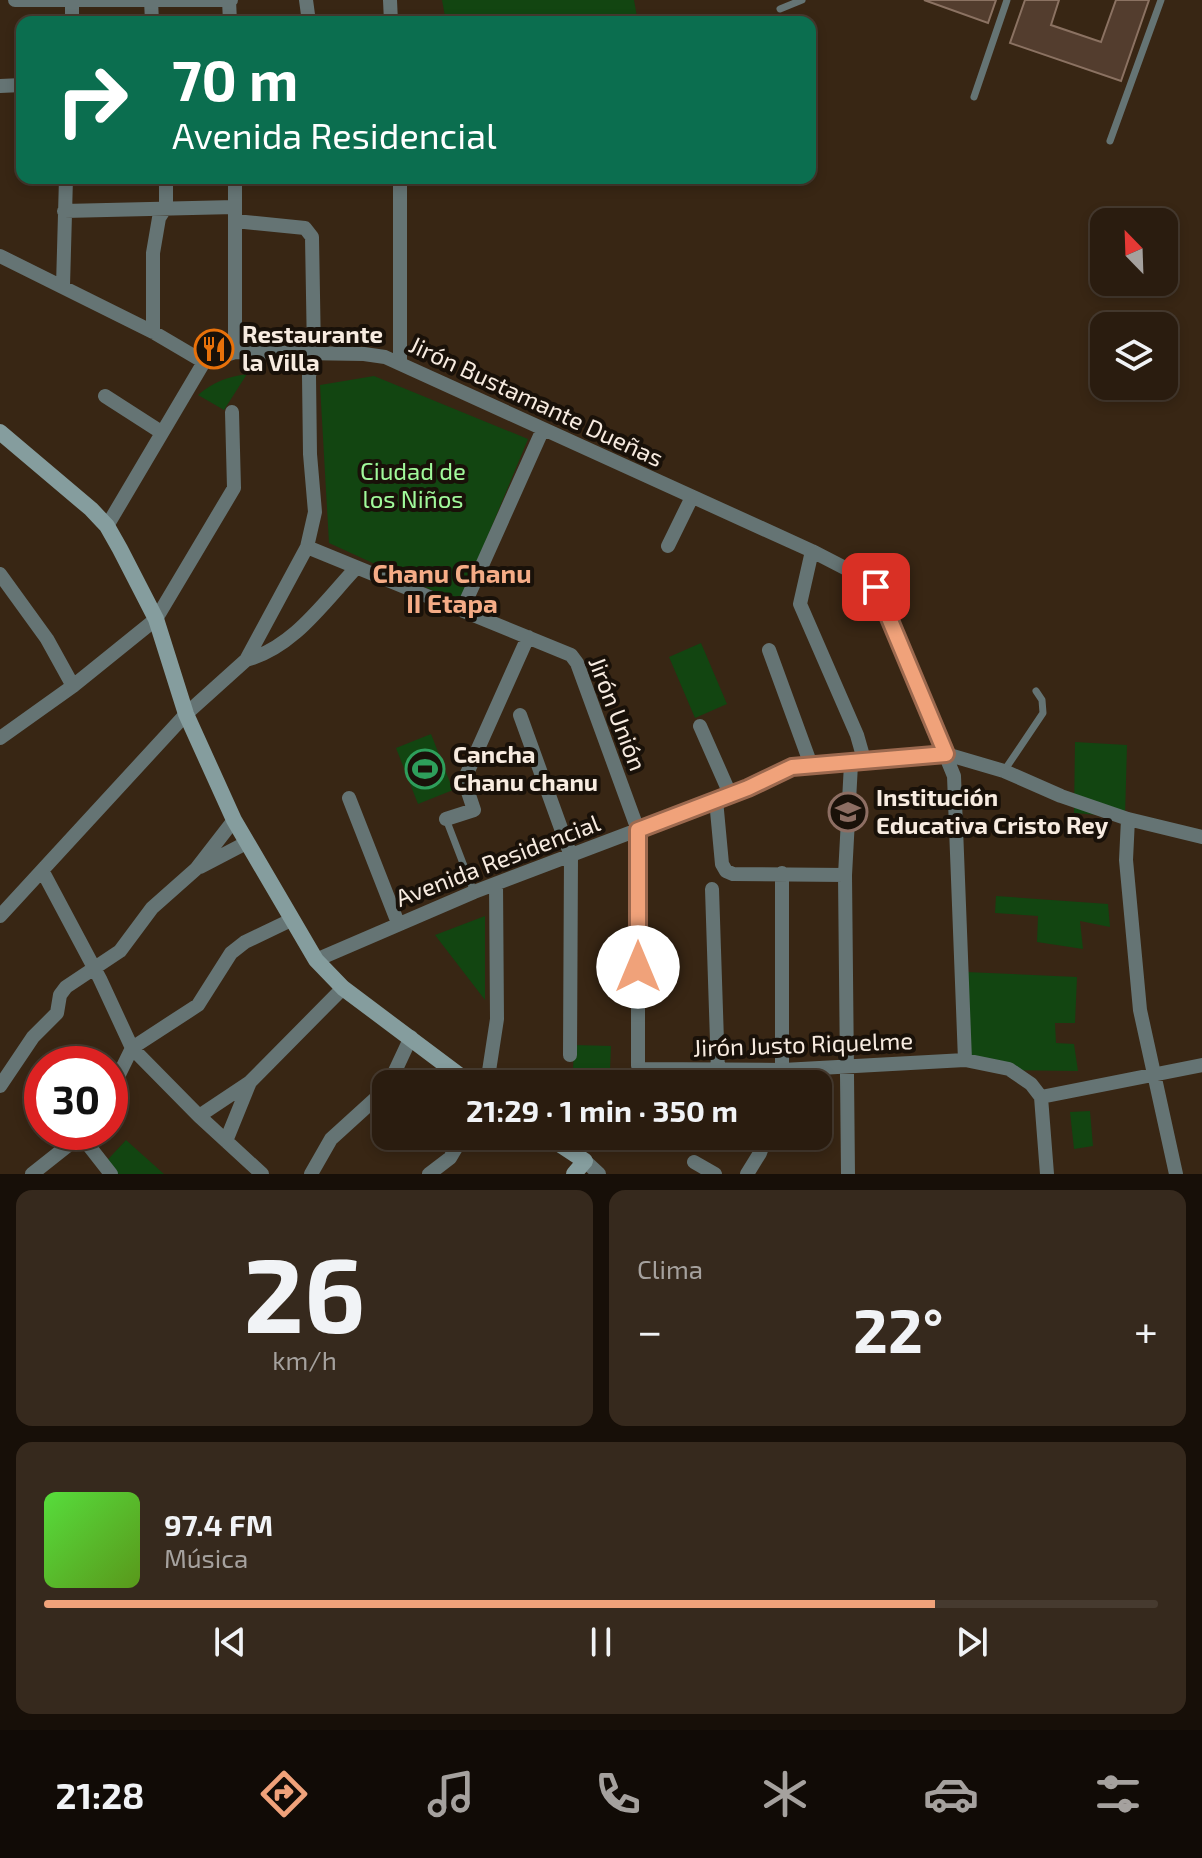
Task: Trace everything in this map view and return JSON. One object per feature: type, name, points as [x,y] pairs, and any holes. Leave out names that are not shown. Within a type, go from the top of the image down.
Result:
[{"type":"street","points":[[15,0],[230,0]]},
{"type":"street","points":[[63,286],[66,184]]},
{"type":"street","points":[[153,332],[153,253],[155,232],[166,207],[166,184]]},
{"type":"street","points":[[235,184],[235,352]]},
{"type":"street","points":[[400,184],[400,363]]},
{"type":"street","points":[[0,916],[186,714],[246,660],[307,547],[315,512],[310,454],[309,376],[314,353],[311,233],[305,228],[235,214],[166,207],[64,211]]},
{"type":"street","points":[[0,256],[153,332],[204,362],[107,526]]},
{"type":"street","name":"Jirón Bustamante Dueñas","points":[[204,362],[235,352],[364,354],[400,363],[812,551],[876,587],[954,776],[965,1060]]},
{"type":"street","points":[[105,396],[161,432]]},
{"type":"street","points":[[0,738],[73,686],[156,619],[234,488],[232,412]]},
{"type":"street","points":[[462,610],[543,429]]},
{"type":"street","points":[[0,432],[107,526],[156,619],[186,714],[234,820],[316,960],[343,988],[453,1070]]},
{"type":"street","points":[[668,546],[692,497]]},
{"type":"street","name":"Jirón Unión","points":[[307,547],[571,655],[577,663],[638,830],[638,1062],[642,1069]]},
{"type":"street","points":[[812,551],[800,604],[857,735],[858,763],[845,875],[848,1174]]},
{"type":"street","points":[[246,660],[265,655],[284,644],[356,568]]},
{"type":"street","points":[[0,574],[47,639],[73,686]]},
{"type":"street","points":[[446,819],[474,810],[464,780],[528,637]]},
{"type":"street","points":[[769,650],[811,765]]},
{"type":"street","points":[[520,715],[571,856],[570,1055]]},
{"type":"street","points":[[700,726],[723,797],[722,864],[726,871],[733,874],[845,875]]},
{"type":"street","name":"Avenida Residencial","points":[[316,960],[474,892],[748,788],[792,767],[946,754],[1004,771],[1061,796],[1128,819],[1202,837]]},
{"type":"street","points":[[349,798],[398,923]]},
{"type":"street","points":[[1128,819],[1126,860],[1140,1010],[1176,1174]]},
{"type":"street","points":[[0,1086],[33,1037],[57,1013],[60,995],[66,987],[120,951],[152,908],[196,869],[234,820]]},
{"type":"street","points":[[196,869],[246,843]]},
{"type":"street","points":[[43,872],[132,1048],[262,1174]]},
{"type":"street","points":[[782,873],[783,1070]]},
{"type":"street","points":[[489,1070],[497,1019],[496,884]]},
{"type":"street","points":[[712,889],[718,1070]]},
{"type":"street","points":[[128,1056],[132,1048],[198,1005],[231,953],[245,942],[291,920]]},
{"type":"street","points":[[199,1116],[250,1082],[343,988]]},
{"type":"street","points":[[396,1070],[411,1037]]},
{"type":"street","name":"Jirón Justo Riquelme","points":[[832,1070],[965,1060],[1009,1069],[1031,1084],[1041,1097]]},
{"type":"street","points":[[1047,1174],[1041,1097],[1202,1065]]},
{"type":"street","name":"Jirón Justo Riquelme","points":[[642,1069],[667,1070]]},
{"type":"street","points":[[226,1141],[250,1082]]},
{"type":"street","points":[[311,1174],[331,1139],[372,1101]]},
{"type":"street","points":[[32,1174],[63,1150]]},
{"type":"street","points":[[95,1150],[111,1174]]},
{"type":"street","points":[[429,1174],[450,1158],[455,1150]]},
{"type":"street","points":[[561,1150],[579,1168],[599,1174]]},
{"type":"street","points":[[747,1174],[761,1150]]},
{"type":"street","points":[[694,1162],[715,1174]]},
{"type":"lane","points":[[780,9],[802,0]]},
{"type":"lane","points":[[974,97],[1007,0]]},
{"type":"lane","points":[[1110,141],[1161,0]]},
{"type":"lane","points":[[1004,771],[1043,713],[1042,700],[1036,691]]},
{"type":"lane","points":[[446,819],[474,892]]},
{"type":"green space","points":[[442,0],[634,0],[637,16],[445,16]]},
{"type":"green space","points":[[247,374],[224,410],[198,395],[221,381]]},
{"type":"green space","name":"Ciudad de los Niños","points":[[374,376],[528,439],[460,603],[329,543],[320,385]]},
{"type":"green space","points":[[701,643],[727,704],[695,718],[669,657]]},
{"type":"green space","name":"Cancha Chanu chanu","points":[[431,734],[453,790],[418,804],[396,748]]},
{"type":"green space","points":[[1075,742],[1127,745],[1125,817],[1074,813]]},
{"type":"green space","points":[[996,896],[1108,904],[1110,927],[1080,921],[1083,949],[1037,942],[1038,916],[995,913]]},
{"type":"green space","points":[[485,916],[485,1000],[435,935]]},
{"type":"green space","points":[[966,972],[1077,977],[1075,1023],[1055,1023],[1056,1043],[1074,1044],[1078,1071],[981,1070],[968,1054]]},
{"type":"green space","points":[[574,1045],[611,1046],[610,1070],[573,1070]]},
{"type":"green space","points":[[1090,1111],[1093,1146],[1074,1149],[1070,1112]]},
{"type":"green space","points":[[128,1142],[164,1174],[106,1174],[100,1168],[117,1150],[128,1150]]},
{"type":"building","points":[[924,0],[996,0],[988,23]]},
{"type":"building","points":[[1025,0],[1059,0],[1051,25],[1101,42],[1116,0],[1149,0],[1121,81],[1010,43]]},
{"type":"place","name":"Restaurante la Villa","points":[[214,349]]},
{"type":"place","name":"Cancha Chanu chanu","points":[[425,769]]},
{"type":"place","name":"Institución Educativa Cristo Rey","points":[[848,812]]},
{"type":"district","name":"Chanu Chanu II Etapa","points":[[452,589]]},
{"type":"route","points":[[638,967],[638,830],[748,788],[792,767],[946,754],[876,587]]}]
